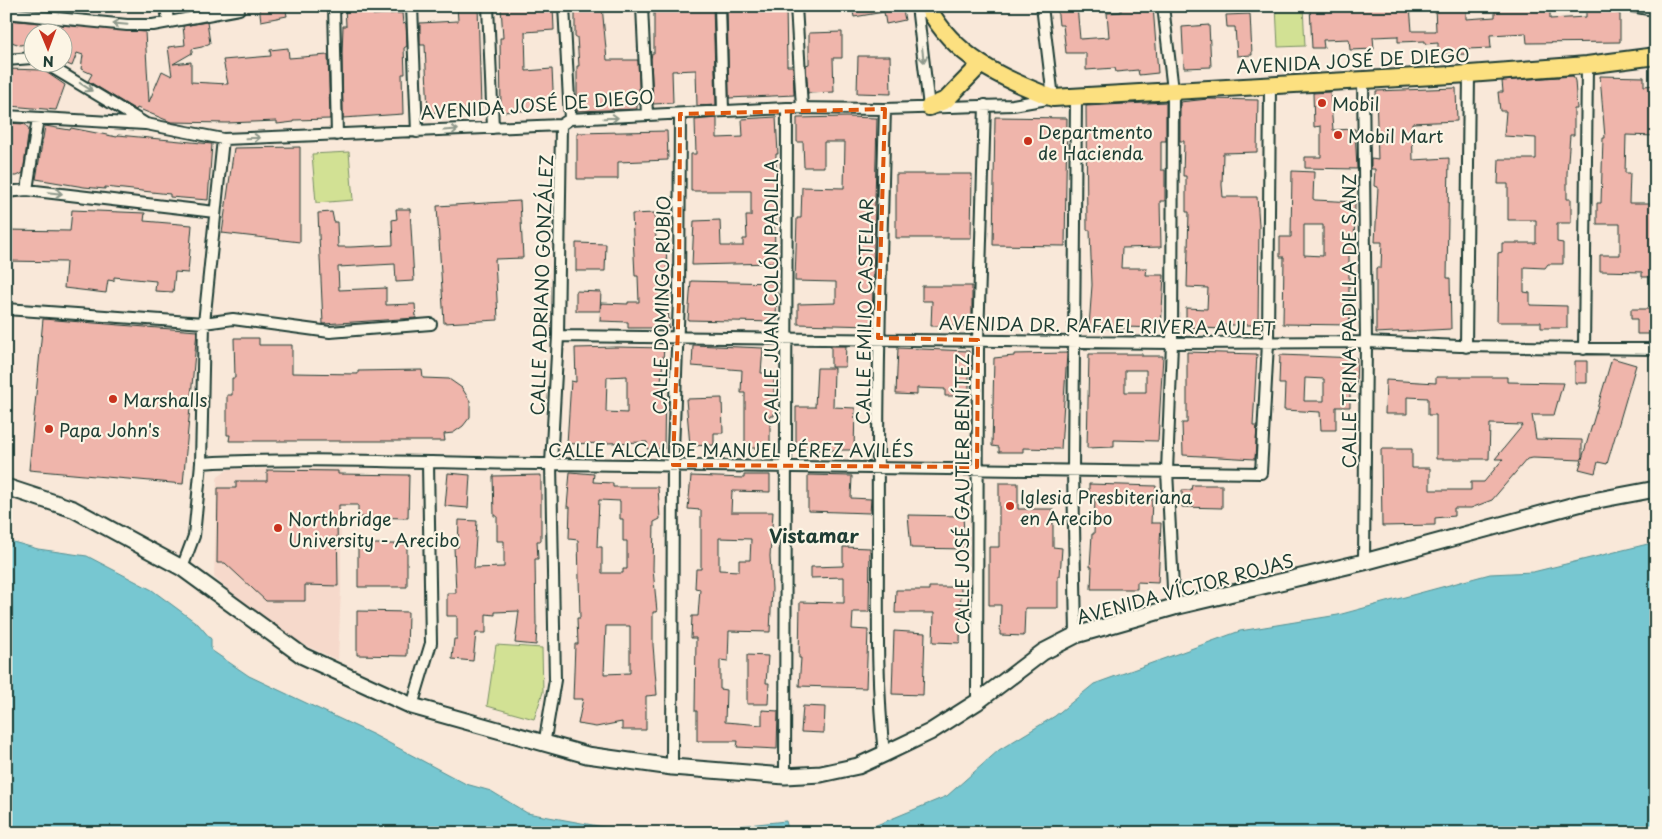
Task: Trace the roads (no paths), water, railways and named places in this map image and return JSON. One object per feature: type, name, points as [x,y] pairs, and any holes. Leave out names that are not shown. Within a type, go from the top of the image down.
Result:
[{"type":"main road","name":"AVENIDA JOSÉ DE DIEGO","points":[[927,6],[935,22],[953,43],[980,65],[1011,81],[1053,98],[1469,74],[1587,65],[1656,56]]},
{"type":"main road","points":[[929,108],[946,100],[980,65]]},
{"type":"street","points":[[166,6],[168,21]]},
{"type":"street","points":[[334,6],[337,136]]},
{"type":"street","points":[[412,6],[417,132]]},
{"type":"street","points":[[488,6],[493,128]]},
{"type":"street","name":"CALLE ADRIANO GONZÁLEZ","points":[[544,745],[555,680],[551,464],[558,336],[565,122],[564,6]]},
{"type":"street","points":[[642,6],[648,115]]},
{"type":"street","points":[[720,6],[724,111]]},
{"type":"street","points":[[796,6],[802,108]]},
{"type":"street","points":[[917,6],[929,108]]},
{"type":"street","points":[[1042,6],[1053,98]]},
{"type":"street","points":[[1163,6],[1174,90],[1172,343],[1167,471],[1174,607]]},
{"type":"street","points":[[6,13],[127,25],[154,25],[239,9]]},
{"type":"street","points":[[6,60],[22,59]]},
{"type":"street","points":[[1584,348],[1587,65]]},
{"type":"street","name":"AVENIDA JOSÉ DE DIEGO","points":[[60,72],[146,124],[223,139],[337,136],[493,128],[648,115],[787,108],[885,109],[1013,105],[1053,98]]},
{"type":"street","points":[[1466,346],[1469,74]]},
{"type":"street","name":"CALLE TRINA PADILLA DE SANZ","points":[[1363,80],[1366,342],[1364,562]]},
{"type":"street","points":[[1268,343],[1270,85]]},
{"type":"street","points":[[1076,98],[1073,470],[1076,635]]},
{"type":"street","name":"CALLE JOSÉ GAUTIER BENÍTEZ","points":[[976,702],[978,340],[985,105]]},
{"type":"street","name":"CALLE JUAN COLÓN PADILLA","points":[[785,776],[787,108]]},
{"type":"street","name":"CALLE EMILIO CASTELAR","points":[[884,754],[878,701],[878,338],[885,109]]},
{"type":"street","name":"CALLE DOMINGO RUBIO","points":[[672,767],[673,465],[678,337],[680,114]]},
{"type":"street","points":[[6,116],[146,124]]},
{"type":"street","points":[[27,190],[38,118]]},
{"type":"street","points":[[182,568],[194,536],[201,463],[204,323],[223,139]]},
{"type":"street","points":[[6,192],[27,190],[215,212]]},
{"type":"street","points":[[6,309],[204,323],[233,319],[330,332],[431,324]]},
{"type":"street","name":"AVENIDA DR. RAFAEL RIVERA AULET","points":[[558,336],[878,338],[1172,343],[1366,342],[1466,346],[1656,349]]},
{"type":"street","name":"CALLE ALCALDE MANUEL PÉREZ AVILÉS","points":[[201,463],[253,460],[673,465],[785,464],[878,468],[977,467],[1262,473],[1268,343]]},
{"type":"street","points":[[412,706],[431,643],[428,463]]},
{"type":"street","name":"AVENIDA VÍCTOR ROJAS","points":[[6,487],[74,509],[182,568],[302,656],[412,706],[544,745],[587,755],[672,767],[785,776],[821,774],[858,766],[930,732],[976,702],[1043,652],[1076,635],[1174,607],[1364,562],[1582,503],[1656,489]]},
{"type":"lane","points":[[1617,6],[1656,13]]},
{"type":"water","points":[[6,540],[38,549],[87,556],[152,590],[198,624],[211,639],[211,650],[249,676],[374,735],[466,784],[491,791],[527,813],[636,833],[6,833]]},
{"type":"water","points":[[1656,542],[1656,833],[841,833],[862,831],[947,796],[999,750],[1055,716],[1094,684],[1240,631],[1338,615],[1490,574],[1533,572]]},
{"type":"water","points":[[786,821],[789,833],[723,833],[728,827]]},
{"type":"place","name":"Mobil","points":[[1322,103]]},
{"type":"place","name":"Mobil Mart","points":[[1338,135]]},
{"type":"place","name":"Departmento de Hacienda","points":[[1028,141]]},
{"type":"place","name":"Marshalls","points":[[113,399]]},
{"type":"place","name":"Papa John's","points":[[49,429]]},
{"type":"place","name":"Iglesia Presbiteriana en Arecibo","points":[[1010,506]]},
{"type":"place","name":"Northbridge University - Arecibo","points":[[278,528]]},
{"type":"district","name":"Vistamar","points":[[814,535]]}]
